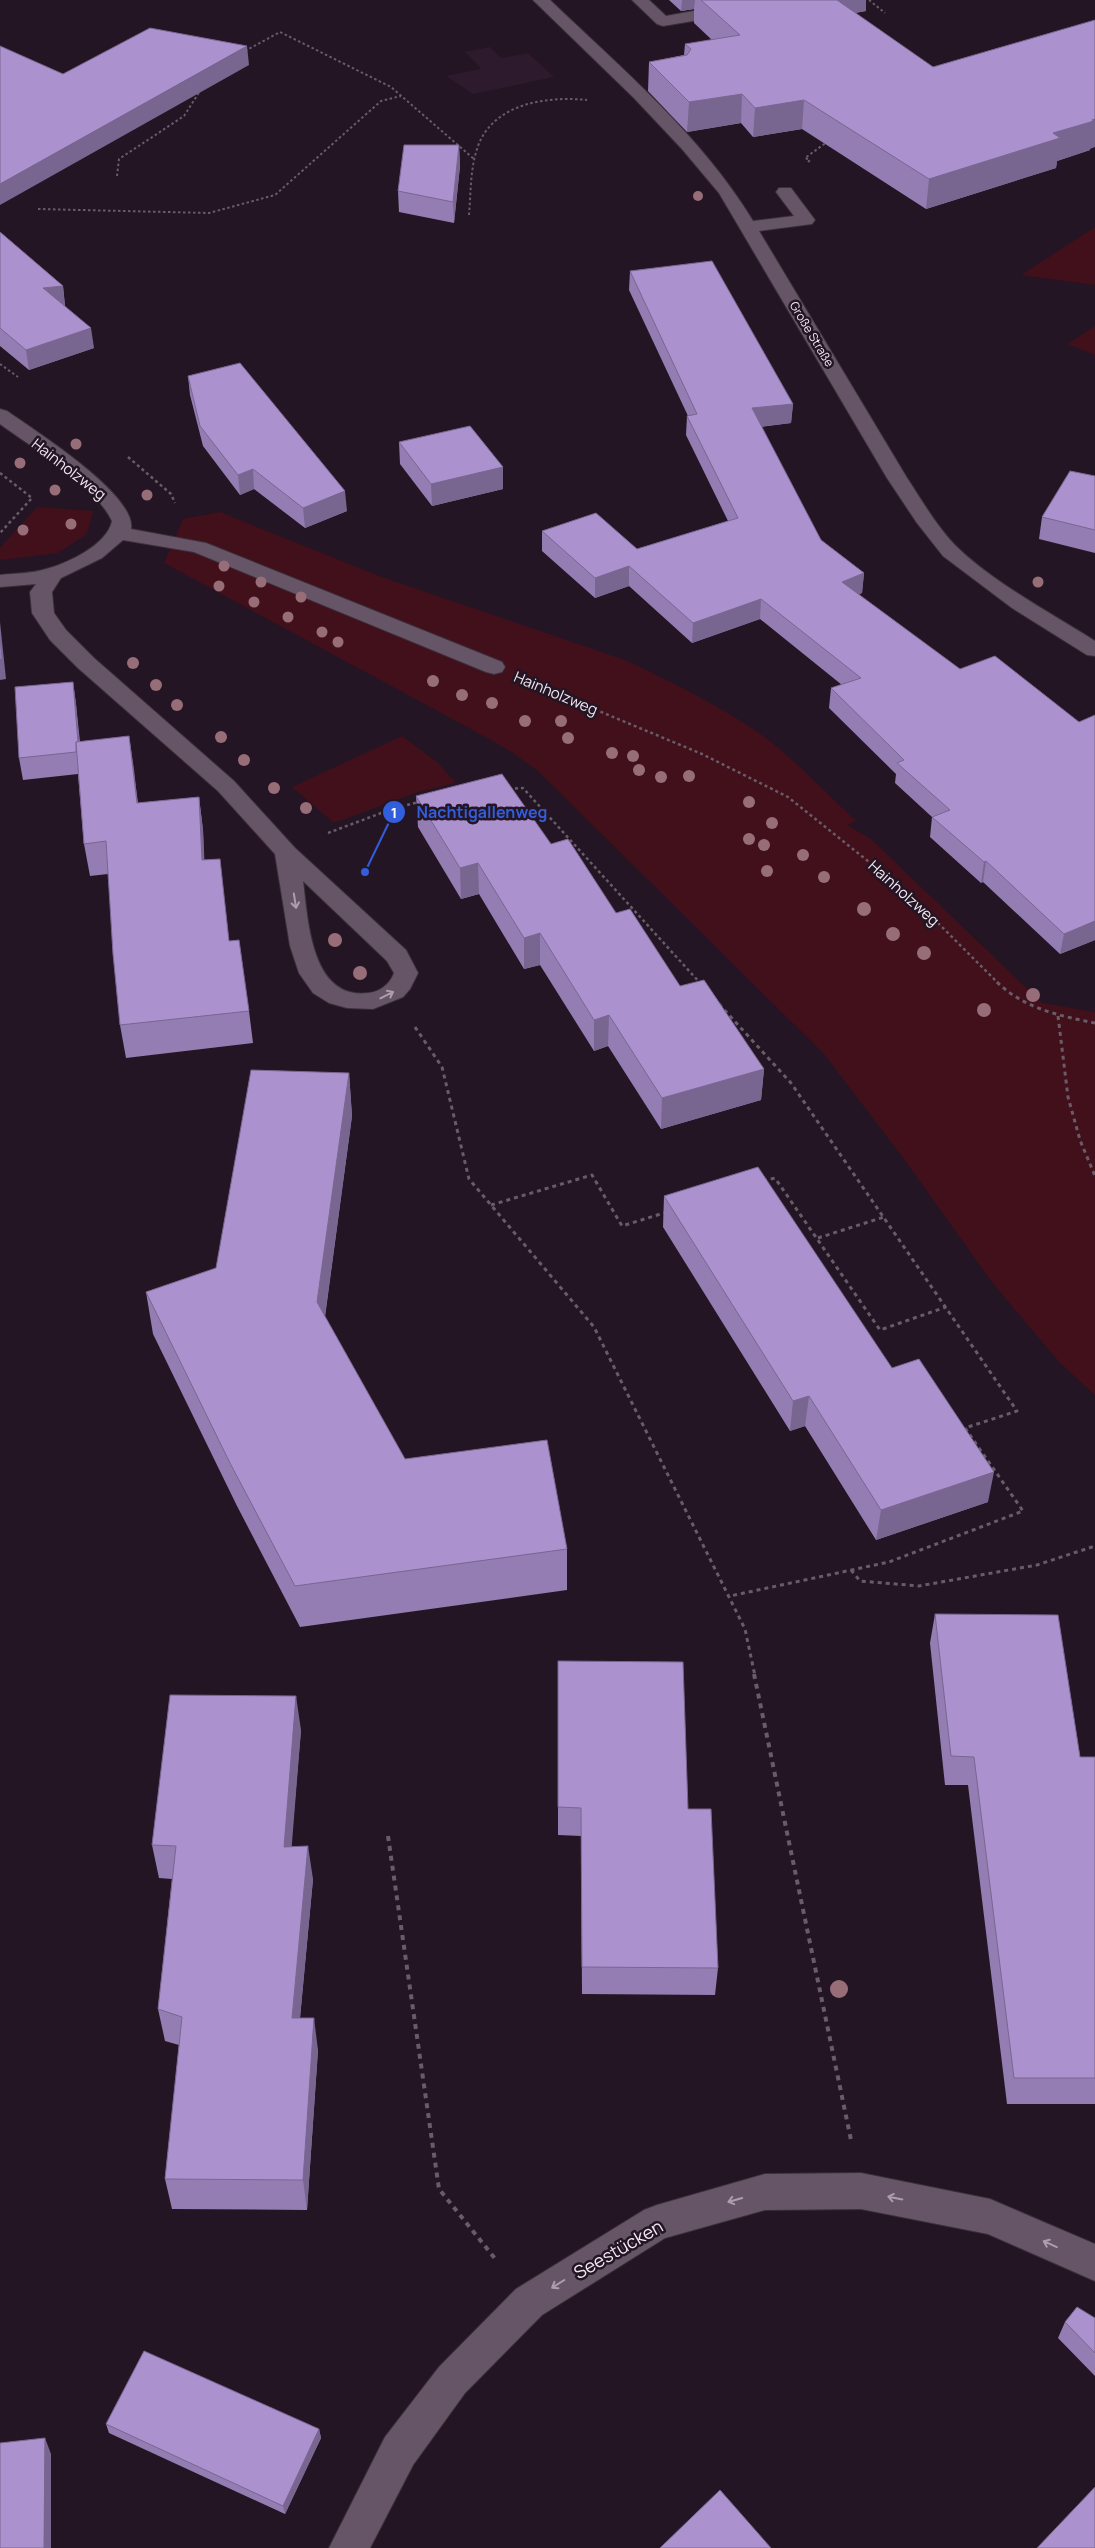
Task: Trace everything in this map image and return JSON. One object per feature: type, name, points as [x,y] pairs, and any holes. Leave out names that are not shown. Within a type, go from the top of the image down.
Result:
[{"type":"street","name":"Große Straße","points":[[541,0],[640,89],[711,172],[747,226],[897,478],[924,519],[950,552],[983,578],[1095,650]]},
{"type":"street","points":[[640,0],[663,21],[699,15]]},
{"type":"street","points":[[747,226],[806,220],[785,192]]},
{"type":"street","name":"Hainholzweg","points":[[0,415],[102,492],[116,508],[122,522],[119,533]]},
{"type":"street","points":[[0,581],[53,574],[98,552],[111,543],[119,533],[199,547],[494,667]]},
{"type":"street","points":[[53,574],[41,592],[42,606],[43,612],[58,635],[86,663],[226,786],[259,820],[287,853],[397,956],[406,973],[404,982],[393,994],[364,1003],[341,999],[324,989],[311,974],[301,942],[287,853]]},
{"type":"street","name":"Seestücken","points":[[349,2548],[399,2451],[452,2380],[529,2302],[657,2223],[765,2192],[861,2191],[990,2217],[1095,2263]]},
{"type":"path","points":[[869,0],[885,13]]},
{"type":"path","points":[[240,54],[280,32],[390,87],[474,159]]},
{"type":"path","points":[[118,176],[118,159],[184,116],[205,83]]},
{"type":"path","points":[[469,215],[474,159],[480,140],[487,129],[503,116],[524,106],[560,98],[601,102],[640,89]]},
{"type":"path","points":[[38,209],[209,213],[275,195],[381,101],[401,96]]},
{"type":"path","points":[[785,192],[804,170],[801,169],[810,160],[805,158],[831,139]]},
{"type":"path","points":[[0,473],[32,498],[0,533]]},
{"type":"path","name":"Hainholzweg","points":[[494,667],[702,754],[788,797],[909,894],[1010,995],[1058,1016],[1095,1023]]},
{"type":"path","points":[[504,790],[523,788],[704,987]]},
{"type":"path","points":[[287,853],[330,832],[392,809],[420,802]]},
{"type":"path","points":[[393,994],[442,1067],[469,1179],[594,1327],[730,1596],[747,1637],[841,2091]]},
{"type":"path","points":[[717,1002],[791,1083],[1017,1411],[965,1428],[1024,1511],[889,1562],[730,1596]]},
{"type":"path","points":[[1058,1016],[1068,1097],[1080,1140],[1095,1176]]},
{"type":"path","points":[[491,1205],[592,1175],[622,1226],[677,1209]]},
{"type":"path","points":[[757,1183],[775,1178],[880,1330],[946,1307]]},
{"type":"path","points":[[818,1238],[884,1217]]},
{"type":"path","points":[[851,1570],[860,1581],[919,1586],[1037,1565],[1095,1546]]},
{"type":"path","points":[[388,1836],[439,2189],[529,2302]]},
{"type":"shaded area","points":[[490,47],[501,58],[528,53],[554,77],[473,94],[446,76],[481,69],[465,52]]},
{"type":"shaded area","points":[[1095,227],[1095,285],[1021,275]]},
{"type":"shaded area","points":[[1095,326],[1095,355],[1067,344],[1068,344]]},
{"type":"shaded area","points":[[37,507],[93,511],[87,534],[58,553],[0,560],[0,548]]},
{"type":"shaded area","points":[[220,512],[382,577],[625,660],[709,702],[756,731],[795,763],[856,821],[847,825],[871,839],[1042,1003],[1095,1012],[1095,1395],[1059,1362],[991,1281],[904,1159],[824,1054],[538,771],[510,751],[480,734],[164,563],[183,519]]},
{"type":"shaded area","points":[[402,736],[437,762],[456,783],[418,792],[334,823],[292,787]]},
{"type":"building","points":[[701,0],[837,0],[933,67],[1095,20],[1095,119],[1092,120],[1094,121],[1053,133],[1060,138],[929,179],[804,100],[755,108],[742,94],[689,102],[649,62],[687,55],[691,49],[685,44],[740,35]]},
{"type":"building","points":[[150,28],[247,46],[0,184],[0,46],[63,74]]},
{"type":"building","points":[[404,145],[459,145],[453,202],[398,191]]},
{"type":"building","points":[[0,232],[63,286],[43,288],[91,328],[26,350],[0,328]]},
{"type":"building","points":[[712,261],[793,404],[752,408],[821,540],[864,573],[842,582],[960,669],[995,656],[1079,722],[1095,715],[1095,921],[1064,934],[986,861],[984,862],[932,817],[950,810],[897,763],[904,760],[831,688],[861,678],[761,599],[693,623],[629,566],[595,578],[542,531],[596,513],[637,549],[738,518],[687,416],[697,414],[630,271]]},
{"type":"building","points":[[240,363],[345,491],[303,508],[253,469],[238,475],[200,426],[188,376]]},
{"type":"building","points":[[470,426],[503,467],[431,484],[399,442]]},
{"type":"building","points":[[1070,471],[1095,476],[1095,530],[1042,517]]},
{"type":"building","points":[[0,635],[2,659],[0,659]]},
{"type":"building","points":[[73,682],[78,742],[76,742],[76,752],[19,758],[15,687]]},
{"type":"building","points":[[129,736],[137,803],[199,797],[202,860],[220,859],[229,941],[239,940],[249,1011],[120,1025],[113,954],[106,841],[84,844],[76,742]]},
{"type":"building","points":[[502,774],[551,844],[568,839],[616,913],[630,909],[680,986],[704,980],[764,1069],[662,1098],[609,1015],[594,1020],[540,933],[524,938],[478,863],[460,868],[416,796]]},
{"type":"building","points":[[251,1070],[349,1073],[317,1302],[405,1459],[547,1440],[567,1549],[295,1586],[231,1465],[146,1292],[216,1268]]},
{"type":"building","points":[[758,1167],[892,1368],[919,1359],[994,1472],[881,1510],[809,1396],[793,1401],[664,1196]]},
{"type":"building","points":[[935,1614],[1058,1615],[1080,1757],[1095,1757],[1095,2078],[1014,2078],[974,1757],[951,1756]]},
{"type":"building","points":[[558,1661],[683,1662],[688,1809],[711,1809],[718,1968],[582,1967],[581,1808],[558,1807]]},
{"type":"building","points":[[170,1695],[296,1696],[284,1847],[308,1846],[292,2018],[314,2018],[303,2180],[165,2179],[182,2017],[158,2009],[176,1846],[152,1845]]},
{"type":"building","points":[[1077,2307],[1095,2318],[1095,2353],[1065,2322]]},
{"type":"building","points":[[144,2351],[319,2429],[283,2506],[106,2424]]},
{"type":"building","points":[[45,2438],[44,2548],[0,2548],[0,2443]]},
{"type":"building","points":[[1095,2487],[1095,2548],[1037,2548]]},
{"type":"building","points":[[720,2490],[771,2548],[660,2548]]},
{"type":"place","name":"Nachtigallenweg","points":[[365,872]]}]
